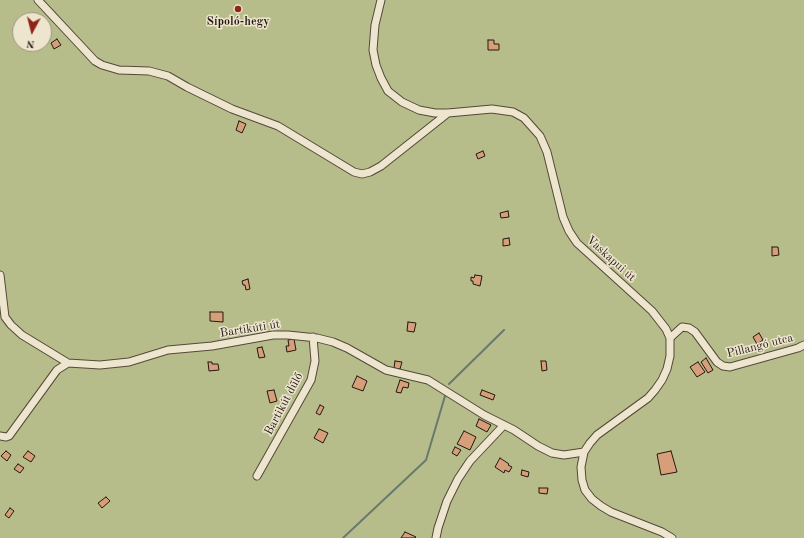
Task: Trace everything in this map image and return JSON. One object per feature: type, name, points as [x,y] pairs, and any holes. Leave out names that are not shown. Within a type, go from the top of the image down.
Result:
[{"type":"street","points":[[38,0],[95,61],[102,65],[119,70],[149,71],[168,76],[232,109],[278,126],[354,172],[362,174],[370,172],[381,166],[448,113]]},
{"type":"street","name":"Vaskapui út","points":[[381,0],[375,25],[373,50],[376,64],[388,91],[402,102],[419,110],[435,113],[448,113],[492,109],[513,112],[524,118],[540,136],[547,152],[563,217],[569,231],[577,243],[652,311],[666,329],[670,338]]},
{"type":"street","points":[[0,275],[5,317],[22,335],[68,363],[57,370],[9,436],[0,436]]},
{"type":"street","name":"Pillangó utca","points":[[670,338],[682,328],[689,328],[695,332],[718,362],[723,366],[730,367],[804,345]]},
{"type":"street","name":"Bartikúti út","points":[[68,363],[100,366],[130,362],[168,350],[212,346],[273,335],[313,337],[347,348],[386,370],[428,380],[484,415],[514,430],[538,446],[552,453],[564,455],[584,452]]},
{"type":"street","name":"Bartikút dűlő","points":[[257,476],[311,380],[315,361],[313,337]]},
{"type":"street","points":[[670,338],[670,356],[667,369],[656,390],[648,398],[597,435],[584,452],[582,480],[585,490],[592,499],[611,512],[662,532],[672,538]]},
{"type":"street","points":[[436,538],[447,501],[458,479],[470,461],[504,425]]},
{"type":"green space","points":[[0,0],[804,0],[804,538],[0,538]]},
{"type":"building","points":[[57,39],[61,45],[54,49],[52,42]]},
{"type":"building","points":[[488,40],[494,40],[494,44],[499,44],[499,50],[488,50]]},
{"type":"building","points":[[239,121],[246,124],[242,133],[236,130]]},
{"type":"building","points":[[483,151],[485,156],[478,159],[476,154]]},
{"type":"building","points":[[508,211],[509,217],[501,218],[500,213]]},
{"type":"building","points":[[509,238],[510,245],[503,246],[503,239]]},
{"type":"building","points":[[772,247],[778,247],[779,255],[772,256]]},
{"type":"building","points":[[475,275],[482,276],[480,286],[473,284],[473,281],[471,281],[471,277],[474,278]]},
{"type":"building","points":[[248,279],[250,289],[246,290],[242,281]]},
{"type":"building","points":[[210,312],[223,312],[223,322],[210,321]]},
{"type":"building","points":[[408,322],[416,323],[414,332],[407,331]]},
{"type":"building","points":[[759,333],[763,340],[757,344],[753,337]]},
{"type":"building","points":[[294,339],[296,350],[287,352],[286,346],[289,346],[288,340]]},
{"type":"building","points":[[262,347],[265,357],[259,358],[257,348]]},
{"type":"building","points":[[706,358],[713,370],[708,373],[701,362]]},
{"type":"building","points":[[395,361],[402,362],[400,369],[394,368]]},
{"type":"building","points":[[541,361],[546,361],[547,370],[542,371]]},
{"type":"building","points":[[208,362],[218,364],[219,370],[209,371]]},
{"type":"building","points":[[698,362],[705,372],[697,377],[690,367]]},
{"type":"building","points":[[357,376],[367,381],[363,391],[352,387]]},
{"type":"building","points":[[400,380],[409,383],[408,388],[403,387],[401,393],[396,392]]},
{"type":"building","points":[[274,390],[277,401],[270,403],[267,391]]},
{"type":"building","points":[[482,390],[495,395],[493,400],[480,395]]},
{"type":"building","points":[[320,405],[324,407],[320,415],[316,413]]},
{"type":"building","points":[[479,419],[491,425],[487,432],[476,426]]},
{"type":"building","points":[[319,429],[328,433],[323,443],[314,438]]},
{"type":"building","points":[[464,431],[476,437],[470,450],[457,444]]},
{"type":"building","points":[[455,447],[461,450],[457,456],[452,453]]},
{"type":"building","points":[[6,451],[11,455],[7,461],[1,456]]},
{"type":"building","points":[[28,451],[35,456],[31,462],[23,457]]},
{"type":"building","points":[[671,451],[677,472],[661,475],[657,454]]},
{"type":"building","points":[[500,458],[512,467],[509,472],[505,470],[504,473],[495,467]]},
{"type":"building","points":[[18,464],[24,468],[20,473],[14,469]]},
{"type":"building","points":[[522,470],[529,472],[528,477],[521,475]]},
{"type":"building","points":[[539,488],[548,488],[547,494],[539,493]]},
{"type":"building","points":[[106,497],[110,501],[102,508],[98,503]]},
{"type":"building","points":[[10,508],[14,511],[9,518],[5,515]]},
{"type":"building","points":[[405,532],[416,537],[401,538]]},
{"type":"waterway","points":[[449,384],[504,330]]},
{"type":"waterway","points":[[343,538],[426,460],[445,396]]},
{"type":"place","name":"Sípoló-hegy","points":[[238,9]]}]
